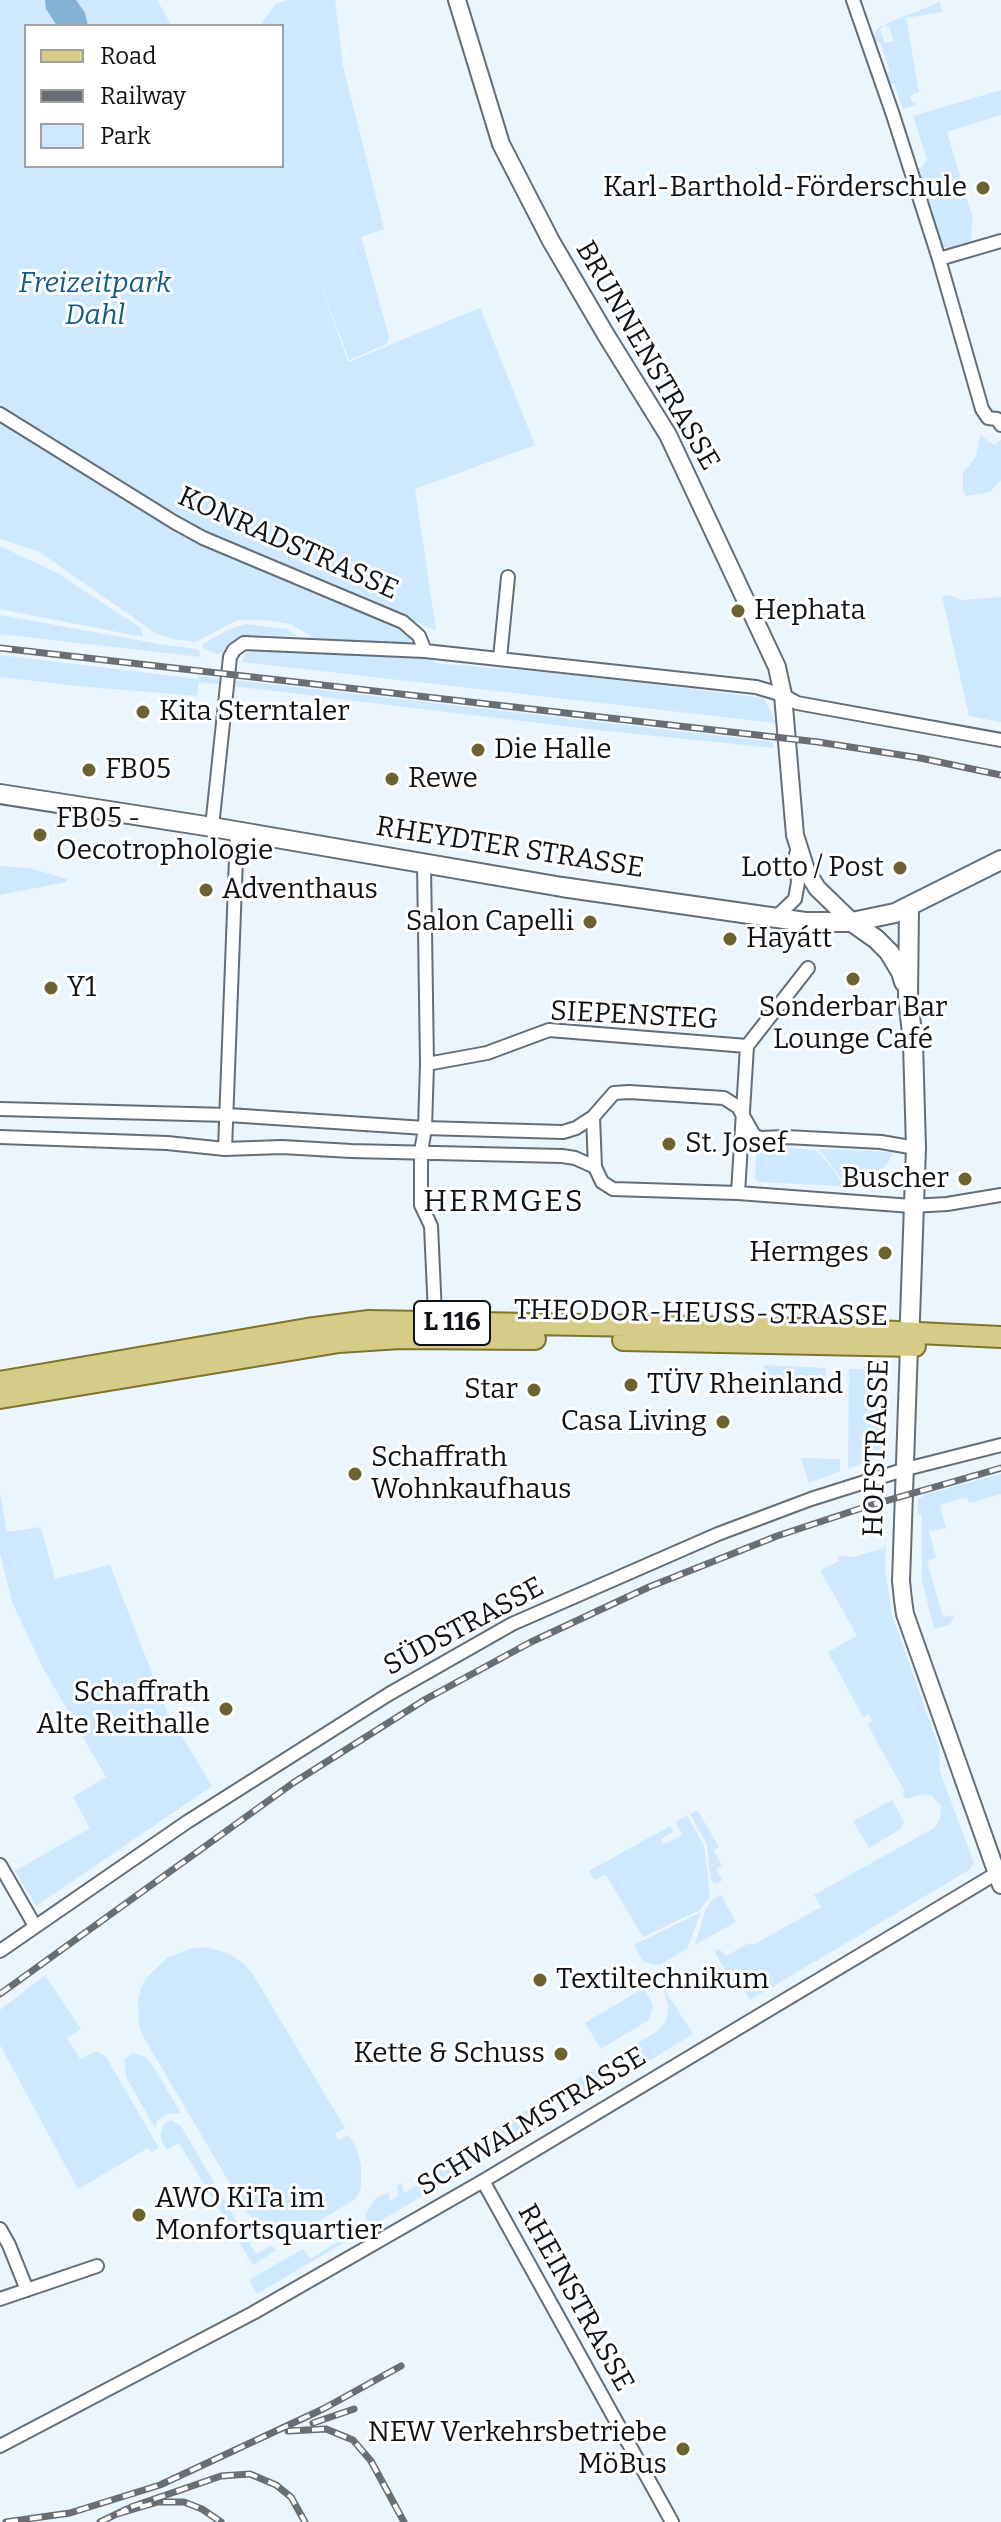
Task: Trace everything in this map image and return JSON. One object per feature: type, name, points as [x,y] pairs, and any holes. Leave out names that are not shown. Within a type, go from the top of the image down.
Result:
[{"type":"main road","name":"RHEYDTER STRASSE","points":[[0,794],[601,893],[805,922],[852,922],[909,908],[1001,860]]},
{"type":"main road","name":"HOFSTRASSE","points":[[909,908],[908,997],[913,1043],[916,1148],[909,1340]]},
{"type":"main road","name":"HOFSTRASSE","points":[[852,922],[889,952],[901,972],[908,997]]},
{"type":"main road","name":"THEODOR-HEUSS-STRASSE","points":[[0,1382],[369,1321],[856,1330],[909,1340],[1001,1349]]},
{"type":"main road","name":"THEODOR-HEUSS-STRASSE","points":[[0,1398],[305,1346],[361,1340],[909,1340],[1001,1337]]},
{"type":"street","name":"BRUNNENSTRASSE","points":[[457,0],[501,144],[551,241],[668,435],[777,667],[783,695],[798,882],[795,899],[776,917]]},
{"type":"street","points":[[853,0],[939,259],[982,409],[988,418],[1000,421]]},
{"type":"street","points":[[939,259],[1001,241]]},
{"type":"street","name":"KONRADSTRASSE","points":[[0,414],[203,538],[403,622],[419,636],[425,651]]},
{"type":"street","points":[[500,658],[508,577]]},
{"type":"street","points":[[212,827],[230,657],[244,643],[425,651],[756,687],[797,703],[1001,740]]},
{"type":"street","points":[[225,1149],[237,832]]},
{"type":"street","name":"BRUNNENSTRASSE","points":[[795,835],[806,870],[817,888],[852,922]]},
{"type":"street","points":[[424,864],[427,1064],[421,1205],[431,1226],[435,1323]]},
{"type":"street","name":"SIEPENSTEG","points":[[738,1193],[747,1046],[808,968]]},
{"type":"street","name":"SIEPENSTEG","points":[[427,1064],[487,1053],[549,1030],[747,1046]]},
{"type":"street","points":[[0,1109],[228,1115],[425,1128],[563,1132],[593,1117],[614,1093],[629,1092],[719,1097],[730,1101],[743,1114],[754,1135],[760,1138],[881,1142],[916,1148]]},
{"type":"street","points":[[17,1137],[19,1110]]},
{"type":"street","points":[[593,1117],[595,1167],[602,1182],[613,1189],[738,1193],[912,1206],[1001,1195]]},
{"type":"street","points":[[0,1137],[167,1143],[225,1149],[282,1147],[562,1156],[595,1167]]},
{"type":"street","name":"THEODOR-HEUSS-STRASSE","points":[[400,1338],[435,1323]]},
{"type":"street","name":"HOFSTRASSE","points":[[909,1340],[901,1581],[905,1614],[1000,1875]]},
{"type":"street","name":"SÜDSTRASSE","points":[[0,1951],[187,1822],[389,1694],[512,1624],[731,1529],[811,1499],[906,1469],[1001,1445]]},
{"type":"street","points":[[0,1865],[35,1926]]},
{"type":"street","name":"SCHWALMSTRASSE","points":[[0,2446],[253,2313],[483,2181],[1000,1875]]},
{"type":"street","name":"RHEINSTRASSE","points":[[483,2181],[672,2522]]},
{"type":"street","points":[[0,2229],[27,2290]]},
{"type":"street","points":[[0,2299],[97,2266]]},
{"type":"green space","name":"Freizeitpark Dahl","points":[[0,0],[157,0],[171,24],[24,24],[24,168],[284,168],[284,24],[261,24],[276,4],[287,0],[335,0],[343,66],[384,229],[361,237],[389,337],[387,344],[349,360],[310,255],[348,362],[480,308],[535,445],[415,489],[436,630],[201,532],[0,409]]},
{"type":"green space","points":[[940,2],[942,12],[906,18],[919,92],[910,96],[916,105],[903,109],[894,83],[885,85],[881,74],[890,71],[880,42],[871,44],[874,33],[882,25],[880,29],[885,43],[894,41],[889,26],[885,27],[885,24]]},
{"type":"green space","points":[[1001,90],[1001,115],[947,132],[973,219],[972,245],[955,249],[943,247],[938,244],[914,170],[922,167],[927,159],[913,116]]},
{"type":"green space","points":[[0,419],[143,508],[406,628],[411,638],[408,643],[397,643],[314,638],[290,624],[266,620],[237,620],[196,642],[157,634],[38,551],[0,539]]},
{"type":"green space","points":[[980,435],[994,445],[1001,440],[1001,480],[990,492],[966,496],[963,473],[976,457]]},
{"type":"green space","points":[[0,546],[57,573],[141,628],[143,637],[0,609]]},
{"type":"green space","points":[[942,596],[962,600],[1001,597],[1001,722],[969,716]]},
{"type":"green space","points":[[0,615],[198,649],[201,657],[0,634]]},
{"type":"green space","points":[[246,624],[287,629],[297,636],[246,635],[217,654],[203,648],[202,645],[229,629]]},
{"type":"green space","points":[[273,648],[434,658],[434,663],[575,675],[764,698],[776,723],[242,662],[251,650]]},
{"type":"green space","points":[[0,655],[773,742],[773,748],[199,682],[197,696],[0,677]]},
{"type":"green space","points":[[0,866],[29,868],[67,879],[66,882],[0,895]]},
{"type":"green space","points":[[761,1146],[816,1150],[842,1186],[758,1182],[755,1178],[756,1153]]},
{"type":"green space","points":[[819,1149],[893,1152],[888,1163],[874,1177],[871,1188],[848,1187]]},
{"type":"green space","points":[[764,1365],[826,1368],[826,1383],[816,1383],[816,1391],[762,1390]]},
{"type":"green space","points":[[849,1369],[877,1369],[884,1373],[885,1378],[881,1456],[848,1469]]},
{"type":"green space","points":[[801,1458],[840,1459],[840,1471],[809,1483]]},
{"type":"green space","points":[[1001,1474],[1001,1494],[969,1503],[967,1497],[940,1505],[946,1528],[929,1531],[936,1558],[927,1561],[943,1617],[953,1615],[953,1619],[949,1625],[934,1629],[922,1581],[922,1515],[918,1514],[918,1499]]},
{"type":"green space","points":[[0,1493],[7,1532],[41,1527],[55,1579],[110,1565],[167,1712],[212,1786],[36,1906],[15,1871],[90,1828],[73,1797],[106,1777],[43,1668],[12,1602],[0,1553]]},
{"type":"green space","points":[[886,1535],[885,1568],[892,1615],[939,1748],[940,1772],[974,1863],[969,1870],[750,2000],[743,1988],[738,1991],[714,1951],[719,1949],[726,1956],[749,1943],[753,1945],[821,1907],[814,1895],[934,1828],[940,1819],[941,1806],[932,1796],[922,1794],[908,1799],[903,1796],[905,1792],[867,1724],[872,1721],[869,1714],[863,1717],[828,1652],[857,1636],[820,1570],[839,1561],[837,1556],[854,1557],[884,1548]]},
{"type":"green space","points":[[892,1800],[904,1822],[901,1829],[869,1848],[853,1821]]},
{"type":"green space","points":[[698,1811],[719,1847],[713,1850],[722,1865],[716,1869],[723,1880],[715,1884],[711,1880],[707,1845],[690,1814]]},
{"type":"green space","points":[[687,1815],[704,1846],[710,1896],[700,1910],[643,1937],[606,1875],[595,1880],[589,1871],[670,1826],[673,1832],[661,1839],[663,1844],[677,1838],[682,1834],[676,1822]]},
{"type":"green space","points":[[721,1895],[736,1922],[695,1945],[705,1911],[712,1900]]},
{"type":"green space","points":[[701,1912],[687,1949],[659,1965],[643,1962],[634,1945]]},
{"type":"green space","points":[[204,1947],[228,1953],[252,1973],[345,2128],[335,2134],[338,2140],[349,2135],[358,2152],[361,2189],[355,2199],[294,2237],[295,2241],[272,2234],[246,2211],[139,2025],[138,2001],[148,1976],[167,1958]]},
{"type":"green space","points":[[45,1975],[81,2029],[67,2038],[80,2059],[97,2051],[106,2057],[159,2148],[152,2152],[148,2148],[78,2189],[0,2045],[0,2010]]},
{"type":"green space","points":[[663,1987],[693,2034],[629,2073],[622,2061],[612,2067],[613,2058],[659,2030],[666,2021],[668,2007]]},
{"type":"green space","points":[[644,1988],[653,2005],[649,2020],[601,2049],[585,2023]]},
{"type":"green space","points":[[133,2053],[146,2057],[151,2063],[181,2113],[166,2114],[158,2120],[155,2128],[126,2077],[124,2060]]},
{"type":"green space","points":[[602,2065],[608,2067],[614,2081],[576,2104],[570,2093],[565,2094],[567,2085]]},
{"type":"green space","points":[[526,2110],[539,2127],[442,2184],[433,2173],[431,2169],[434,2164]]},
{"type":"green space","points":[[171,2120],[181,2126],[256,2254],[270,2246],[277,2250],[253,2265],[179,2143],[167,2150],[161,2132],[165,2123]]},
{"type":"green space","points":[[415,2176],[420,2177],[429,2192],[257,2294],[249,2280],[303,2249],[310,2259],[369,2223],[365,2215],[375,2199],[388,2192],[390,2201],[398,2196],[397,2186],[402,2183],[404,2193],[416,2186]]},
{"type":"shaded area","points":[[45,0],[76,0],[85,13],[88,24],[56,24],[46,9]]},
{"type":"railway","points":[[0,648],[818,742],[1001,775]]},
{"type":"railway","points":[[0,1994],[293,1783],[426,1699],[531,1642],[649,1587],[777,1536],[1001,1468]]},
{"type":"railway","points":[[6,2522],[70,2513],[160,2485],[323,2409],[401,2366]]},
{"type":"railway","points":[[313,2423],[354,2409]]},
{"type":"railway","points":[[288,2431],[326,2429],[353,2440],[371,2461],[404,2522]]},
{"type":"railway","points":[[131,2507],[221,2476],[250,2474],[276,2485],[291,2497],[305,2522]]},
{"type":"railway","points":[[117,2514],[158,2502],[184,2502],[202,2509],[221,2522]]},
{"type":"railway","points":[[100,2522],[127,2509]]},
{"type":"place","name":"Karl-Barthold-Förderschule","points":[[983,188]]},
{"type":"place","name":"Hephata","points":[[738,611]]},
{"type":"place","name":"Kita Sterntaler","points":[[143,712]]},
{"type":"place","name":"Die Halle","points":[[478,750]]},
{"type":"place","name":"FB05","points":[[89,770]]},
{"type":"place","name":"Rewe","points":[[392,779]]},
{"type":"place","name":"FB05 - Oecotrophologie","points":[[40,835]]},
{"type":"place","name":"Lotto / Post","points":[[900,868]]},
{"type":"place","name":"Adventhaus","points":[[206,890]]},
{"type":"place","name":"Salon Capelli","points":[[590,922]]},
{"type":"place","name":"Hayátt","points":[[730,939]]},
{"type":"place","name":"Sonderbar Bar Lounge Café","points":[[853,979]]},
{"type":"place","name":"Y1","points":[[51,988]]},
{"type":"place","name":"St. Josef","points":[[669,1144]]},
{"type":"place","name":"Buscher","points":[[965,1179]]},
{"type":"place","name":"Hermges","points":[[885,1253]]},
{"type":"place","name":"TÜV Rheinland","points":[[631,1385]]},
{"type":"place","name":"Star","points":[[534,1390]]},
{"type":"place","name":"Casa Living","points":[[723,1422]]},
{"type":"place","name":"Schaffrath Wohnkaufhaus","points":[[355,1474]]},
{"type":"place","name":"Schaffrath Alte Reithalle","points":[[226,1709]]},
{"type":"place","name":"Textiltechnikum","points":[[540,1980]]},
{"type":"place","name":"Kette & Schuss","points":[[561,2054]]},
{"type":"place","name":"AWO KiTa im Monfortsquartier","points":[[139,2215]]},
{"type":"place","name":"NEW Verkehrsbetriebe MöBus","points":[[683,2449]]},
{"type":"district","name":"HERMGES","points":[[504,1203]]}]
